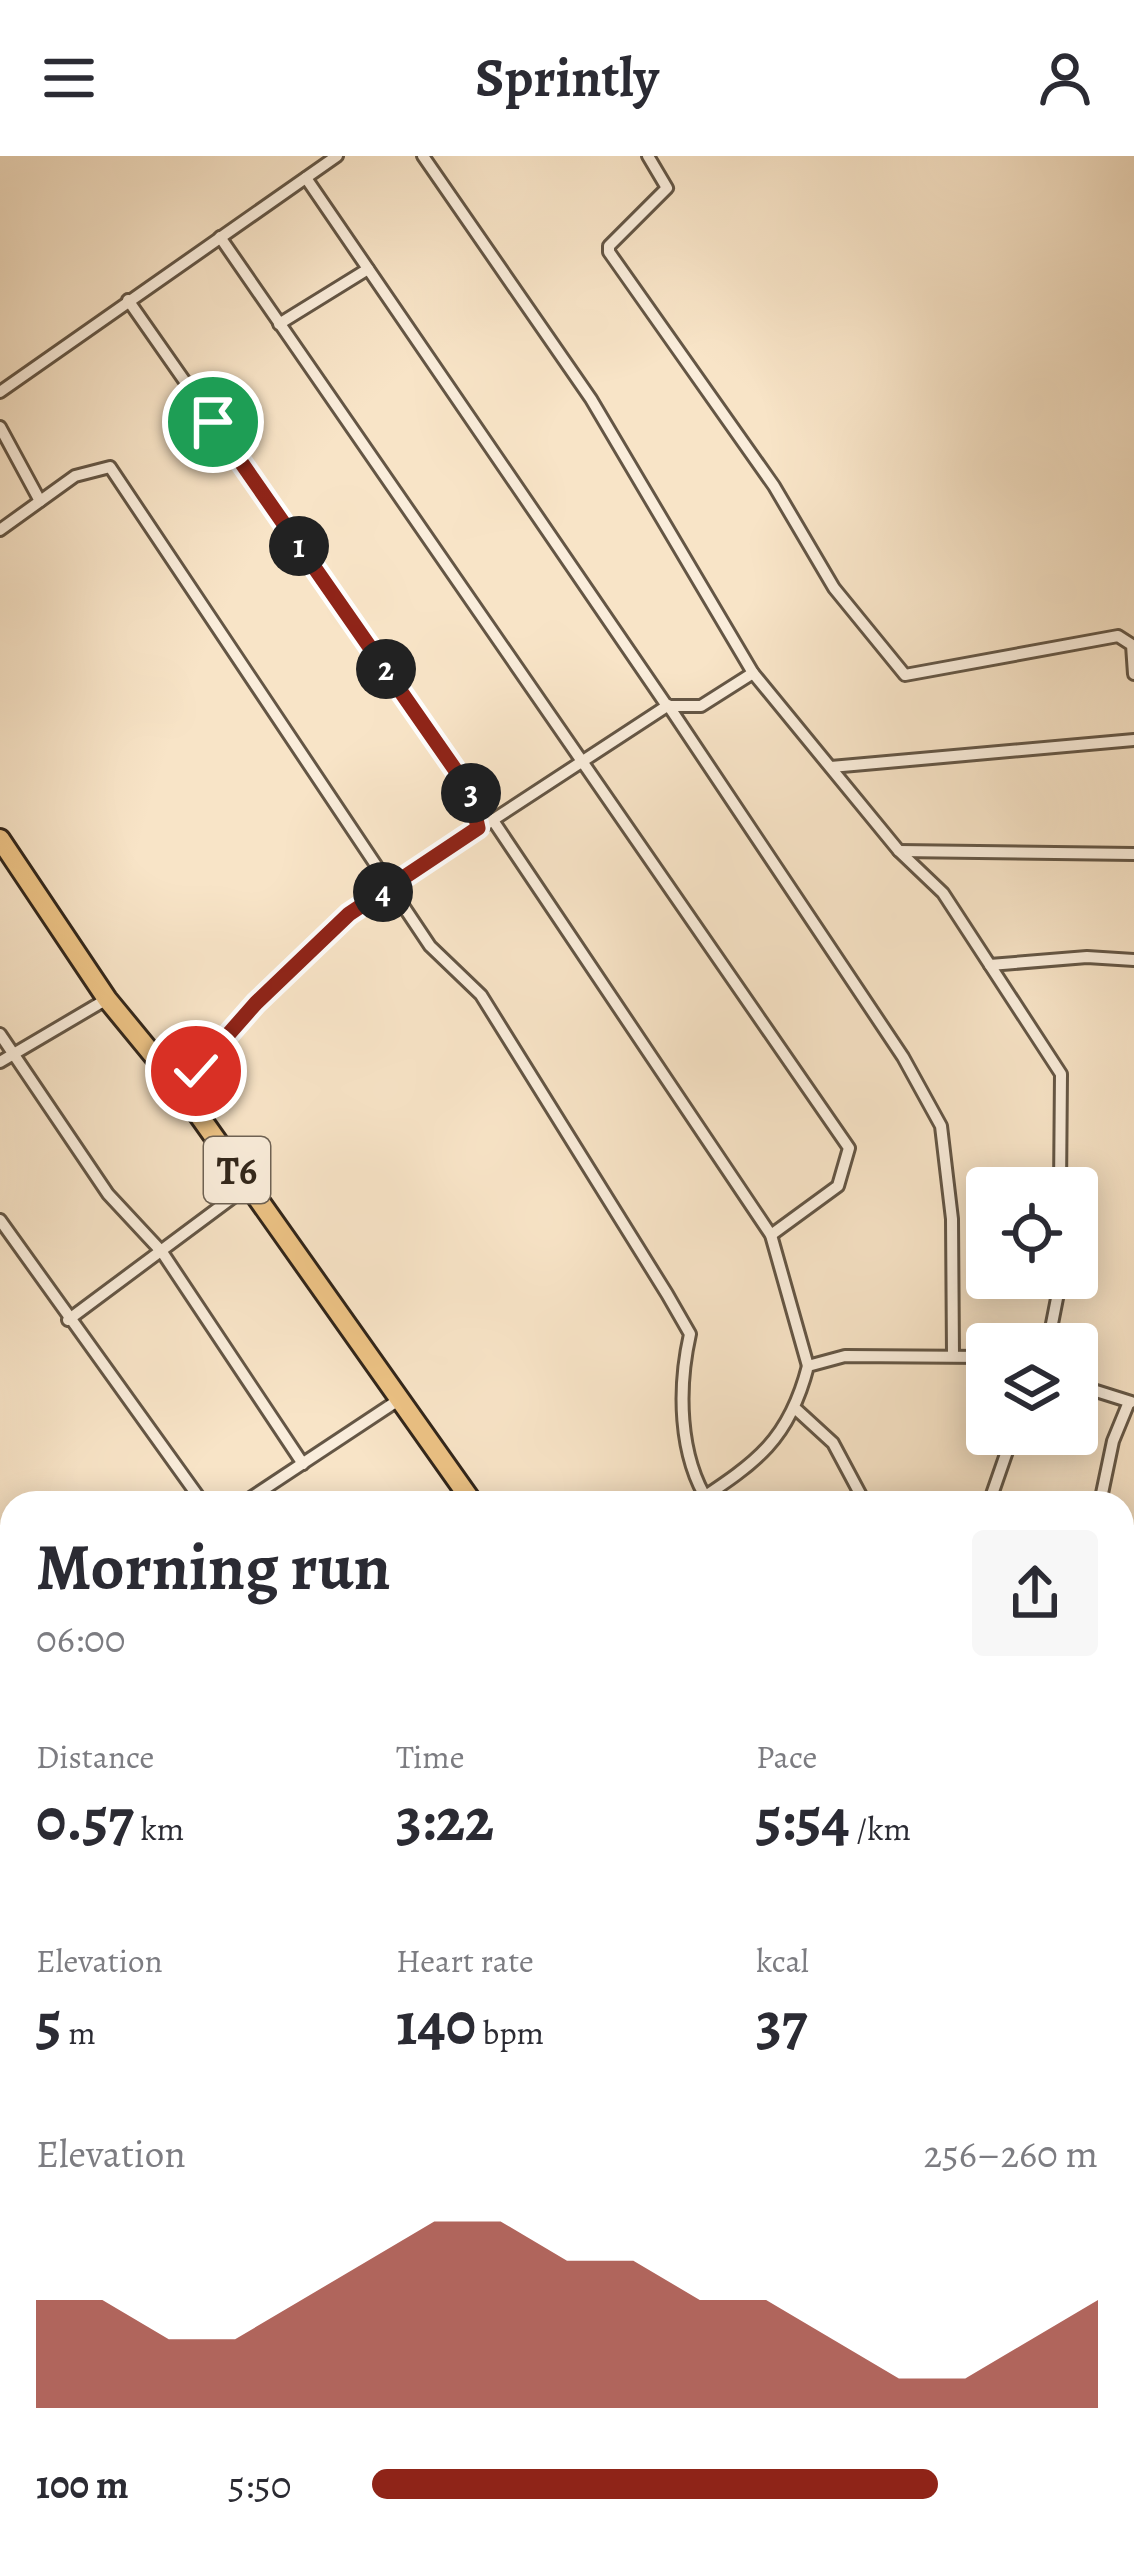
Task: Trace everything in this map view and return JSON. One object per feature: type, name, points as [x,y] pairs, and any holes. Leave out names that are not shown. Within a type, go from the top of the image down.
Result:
[{"type":"highway","name":"T6","points":[[0,839],[107,999],[176,1083],[465,1491]]},
{"type":"street","points":[[0,392],[337,156]]},
{"type":"street","points":[[423,156],[591,399],[753,673],[898,851],[943,893],[1061,1075],[1060,1167]]},
{"type":"street","points":[[647,156],[667,188],[609,246],[609,252],[774,486],[834,588],[905,675],[1118,636],[1132,645],[1134,674]]},
{"type":"street","points":[[306,178],[668,706],[903,1057],[941,1126],[952,1219],[953,1354]]},
{"type":"street","points":[[220,237],[849,1148],[838,1186],[771,1235]]},
{"type":"street","points":[[279,324],[368,269]]},
{"type":"street","points":[[128,300],[470,791],[478,828]]},
{"type":"street","points":[[0,427],[40,501]]},
{"type":"street","points":[[0,530],[74,476],[110,467],[430,946],[481,995],[690,1334],[682,1393],[700,1491]]},
{"type":"street","points":[[176,1083],[196,1071],[256,1003],[349,914],[668,706],[701,706],[753,673]]},
{"type":"street","points":[[831,767],[1134,740]]},
{"type":"street","points":[[492,819],[771,1235],[808,1366],[796,1410],[780,1438],[715,1491]]},
{"type":"street","points":[[898,851],[1134,854]]},
{"type":"street","points":[[990,965],[1134,959]]},
{"type":"street","points":[[0,1062],[107,999]]},
{"type":"street","points":[[0,1034],[108,1194],[162,1252],[303,1465]]},
{"type":"street","points":[[68,1320],[248,1186]]},
{"type":"street","points":[[0,1220],[193,1491]]},
{"type":"street","points":[[808,1366],[844,1356],[966,1355]]},
{"type":"street","points":[[1098,1392],[1131,1402],[1113,1441],[1103,1491]]},
{"type":"street","points":[[262,1491],[400,1399]]},
{"type":"street","points":[[796,1410],[832,1442],[859,1491]]},
{"type":"street","points":[[993,1491],[1006,1455]]},
{"type":"route","points":[[196,1071],[256,1003],[349,914],[478,828],[470,791],[213,422]]}]
